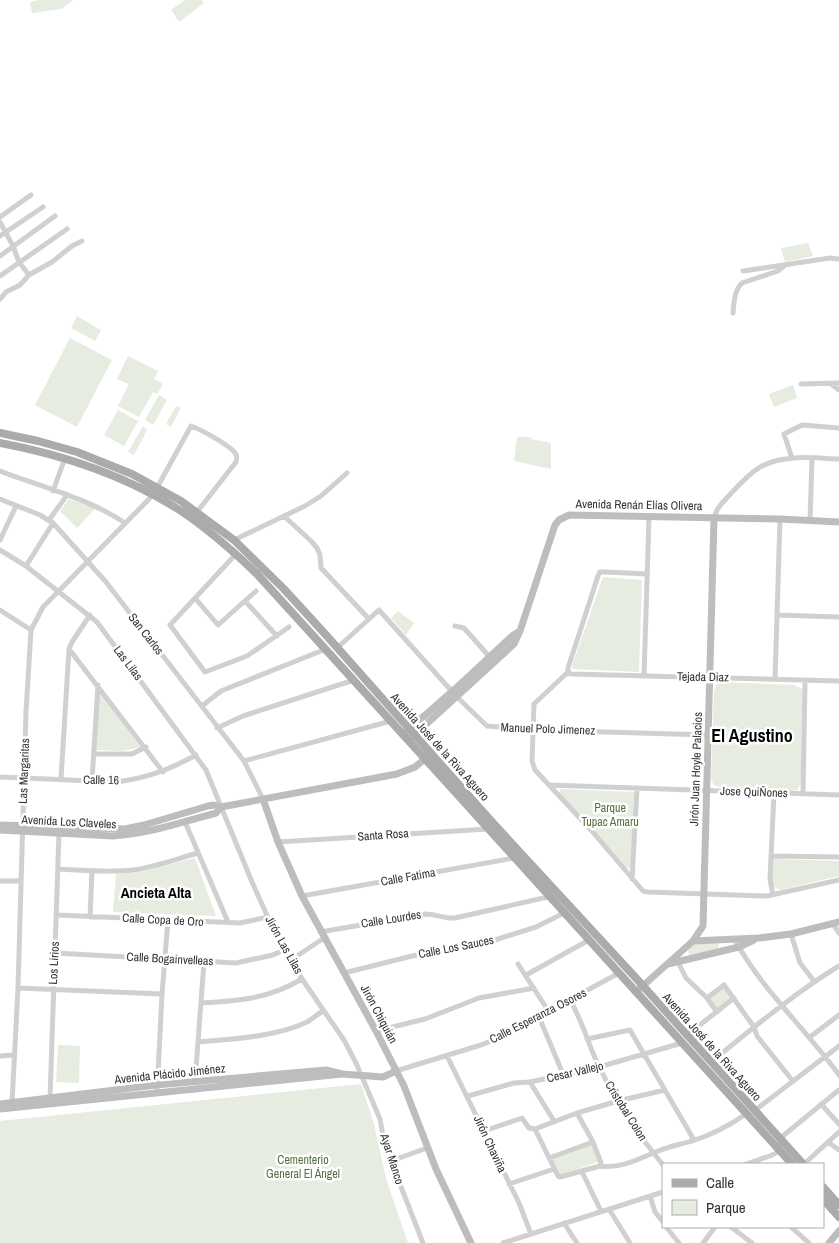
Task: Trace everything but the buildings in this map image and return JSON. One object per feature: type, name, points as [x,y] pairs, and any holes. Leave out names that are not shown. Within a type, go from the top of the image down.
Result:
[{"type":"main road","name":"Avenida José de la Riva Aguero","points":[[0,433],[67,449],[114,466],[156,487],[197,512],[234,540],[283,588],[337,648],[392,720],[409,734]]},
{"type":"main road","name":"Avenida José de la Riva Aguero","points":[[0,443],[65,458],[121,479],[181,511],[236,554],[257,574],[354,680],[378,700],[548,897],[636,992],[684,1040],[711,1062],[802,1163]]},
{"type":"main road","points":[[65,458],[67,449]]},
{"type":"main road","name":"Avenida José de la Riva Aguero","points":[[428,756],[643,986],[684,1040],[746,1114],[791,1163]]},
{"type":"main road","points":[[824,1188],[839,1205]]},
{"type":"main road","points":[[824,1200],[839,1217]]},
{"type":"street","points":[[0,217],[31,195]]},
{"type":"street","points":[[2,234],[43,207]]},
{"type":"street","points":[[0,256],[55,216]]},
{"type":"street","points":[[0,222],[2,234],[13,246],[19,262],[29,275]]},
{"type":"street","points":[[0,276],[66,229]]},
{"type":"street","points":[[0,299],[6,292],[20,285],[29,275],[52,262],[72,246],[82,242]]},
{"type":"street","points":[[743,271],[839,258]]},
{"type":"street","points":[[733,313],[735,296],[739,286],[778,271],[786,265]]},
{"type":"street","points":[[831,383],[839,390]]},
{"type":"street","points":[[801,384],[839,383]]},
{"type":"street","points":[[792,458],[784,434],[802,425],[839,428]]},
{"type":"street","name":"Las Margaritas","points":[[12,1103],[31,630],[38,615],[59,591],[152,495],[191,426],[229,448],[237,458],[236,462],[197,512]]},
{"type":"street","points":[[53,490],[65,458]]},
{"type":"street","points":[[714,518],[722,503],[762,466],[782,459],[792,458],[839,459]]},
{"type":"street","points":[[810,521],[812,458]]},
{"type":"street","points":[[0,471],[108,512],[125,523]]},
{"type":"street","points":[[234,540],[305,506],[321,496],[347,473]]},
{"type":"street","points":[[26,566],[67,495]]},
{"type":"street","name":"San Carlos","points":[[0,499],[40,515],[51,522],[88,561],[244,762],[263,799]]},
{"type":"street","points":[[0,540],[16,506]]},
{"type":"street","name":"Avenida Renán Elías Olivera","points":[[409,734],[455,694],[490,659],[514,644],[520,632],[555,525],[559,520],[569,515],[839,522]]},
{"type":"street","points":[[284,516],[312,541],[320,555],[321,568],[369,619],[337,648]]},
{"type":"street","points":[[644,676],[649,517]]},
{"type":"street","name":"Jirón Juan Hoyle Palacios","points":[[636,992],[692,941],[703,926],[714,518]]},
{"type":"street","points":[[775,679],[780,519]]},
{"type":"street","name":"Las Lilas","points":[[0,550],[26,566],[97,622],[196,755],[206,770],[221,806]]},
{"type":"street","points":[[236,554],[170,625],[205,672],[247,656],[289,627]]},
{"type":"street","points":[[647,574],[600,572],[583,620],[568,672],[536,701],[534,707],[532,730],[533,766],[535,770],[591,830],[632,879],[643,890],[648,892],[704,895],[773,895],[839,880]]},
{"type":"street","points":[[195,598],[218,625],[256,591]]},
{"type":"street","points":[[245,601],[277,636]]},
{"type":"street","points":[[0,610],[31,630]]},
{"type":"street","name":"Manuel Polo Jimenez","points":[[369,619],[379,610],[455,694],[487,726],[532,730],[708,734]]},
{"type":"street","points":[[61,779],[69,649],[90,615]]},
{"type":"street","points":[[777,615],[839,617]]},
{"type":"street","points":[[455,626],[464,628],[490,659]]},
{"type":"street","points":[[69,649],[146,747],[163,772]]},
{"type":"street","points":[[202,706],[221,691],[326,649]]},
{"type":"street","name":"Tejada Diaz","points":[[568,672],[571,674],[839,681]]},
{"type":"street","points":[[217,728],[242,716],[354,680]]},
{"type":"street","points":[[803,794],[805,681]]},
{"type":"street","points":[[92,781],[98,685]]},
{"type":"street","points":[[244,762],[392,720]]},
{"type":"street","points":[[95,754],[132,754],[146,747]]},
{"type":"street","name":"Calle 16","points":[[0,777],[116,782],[163,772],[196,755]]},
{"type":"street","name":"Avenida Los Claveles","points":[[59,830],[126,829],[208,806],[221,806],[263,799],[398,774],[415,767],[428,756]]},
{"type":"street","name":"Jose QuiÑones","points":[[549,784],[839,795]]},
{"type":"street","points":[[632,879],[637,788]]},
{"type":"street","points":[[773,895],[770,879],[774,793]]},
{"type":"street","name":"Jirón Chiquián","points":[[263,799],[278,842],[302,896],[396,1071],[416,1114],[427,1148],[471,1243]]},
{"type":"street","name":"Avenida Los Claveles","points":[[0,825],[128,835],[147,832],[216,813],[221,806]]},
{"type":"street","name":"Jirón Las Lilas","points":[[221,806],[284,950],[344,1040],[362,1076]]},
{"type":"street","points":[[184,822],[228,922]]},
{"type":"street","name":"Avenida Los Claveles","points":[[0,830],[23,828]]},
{"type":"street","name":"Santa Rosa","points":[[278,842],[488,829]]},
{"type":"street","name":"Los Lirios","points":[[50,1099],[59,830]]},
{"type":"street","points":[[58,869],[92,871],[139,869],[198,853]]},
{"type":"street","points":[[772,856],[839,857]]},
{"type":"street","name":"Calle Fatima","points":[[302,896],[514,858]]},
{"type":"street","points":[[90,917],[92,871]]},
{"type":"street","points":[[0,881],[22,882]]},
{"type":"street","name":"Calle Lourdes","points":[[291,960],[322,935],[425,914],[456,918],[548,897]]},
{"type":"street","name":"Calle Los Sauces","points":[[344,973],[412,956],[494,940],[536,928],[564,913]]},
{"type":"street","name":"Calle Copa de Oro","points":[[57,915],[240,923],[268,917]]},
{"type":"street","points":[[157,1089],[168,920]]},
{"type":"street","points":[[692,941],[759,938],[791,934],[836,923],[839,933]]},
{"type":"street","points":[[791,934],[800,963],[814,981]]},
{"type":"street","points":[[667,964],[739,947],[759,938]]},
{"type":"street","points":[[526,976],[589,940]]},
{"type":"street","points":[[719,940],[722,945],[720,952]]},
{"type":"street","points":[[734,940],[781,1006],[826,1056],[839,1075]]},
{"type":"street","name":"Calle Bogainvelleas","points":[[54,953],[236,963],[273,955],[284,950]]},
{"type":"street","points":[[195,1082],[204,962]]},
{"type":"street","points":[[678,962],[686,978],[707,998],[717,1012]]},
{"type":"street","points":[[518,964],[549,1012]]},
{"type":"street","points":[[711,1062],[814,981],[839,966]]},
{"type":"street","name":"Calle Esperanza Osores","points":[[396,1071],[481,1045],[503,1036],[620,973]]},
{"type":"street","points":[[201,1003],[235,1001],[267,996],[288,988],[302,979]]},
{"type":"street","points":[[707,998],[724,985],[754,1027],[757,1036],[792,1080]]},
{"type":"street","points":[[18,988],[162,994]]},
{"type":"street","points":[[376,1031],[425,1020],[479,998],[534,988]]},
{"type":"street","points":[[684,1040],[734,998]]},
{"type":"street","name":"Cristobal Colon","points":[[570,1000],[581,1018],[587,1039],[599,1067],[618,1101],[653,1154],[662,1164]]},
{"type":"street","points":[[198,1042],[282,1030],[306,1022],[323,1011]]},
{"type":"street","points":[[810,1037],[839,1015]]},
{"type":"street","points":[[539,1017],[563,1074]]},
{"type":"street","points":[[587,1039],[630,1030],[694,1140]]},
{"type":"street","name":"Cesar Vallejo","points":[[468,1096],[514,1083],[530,1082],[599,1067],[645,1054],[684,1040]]},
{"type":"street","points":[[754,1111],[792,1080],[839,1046]]},
{"type":"street","points":[[0,1056],[13,1055]]},
{"type":"street","name":"Jirón Chaviña","points":[[447,1056],[468,1096],[532,1234]]},
{"type":"street","name":"Avenida Plácido Jiménez","points":[[0,1109],[157,1089],[195,1082],[326,1070],[362,1076],[383,1076],[396,1071]]},
{"type":"street","name":"Avenida Plácido Jiménez","points":[[0,1104],[342,1074]]},
{"type":"street","name":"Ayar Manco","points":[[362,1076],[380,1119],[385,1146],[423,1243]]},
{"type":"street","points":[[530,1082],[554,1121]]},
{"type":"street","points":[[484,1131],[522,1118],[529,1128],[535,1129],[577,1113],[665,1090]]},
{"type":"street","points":[[749,1163],[770,1156],[778,1149],[784,1135],[839,1090]]},
{"type":"street","points":[[821,1104],[839,1124]]},
{"type":"street","points":[[577,1113],[593,1142],[601,1163],[600,1166]]},
{"type":"street","points":[[535,1129],[554,1169],[560,1177],[600,1166],[629,1164],[714,1133],[746,1114]]},
{"type":"street","points":[[804,1163],[839,1132]]},
{"type":"street","points":[[549,1158],[593,1142]]},
{"type":"street","points":[[828,1142],[839,1150]]},
{"type":"street","points":[[391,1161],[427,1148]]},
{"type":"street","points":[[509,1184],[554,1169]]},
{"type":"street","points":[[582,1172],[601,1211]]},
{"type":"street","points":[[503,1243],[521,1240],[532,1234],[564,1223],[662,1192]]},
{"type":"street","points":[[650,1196],[655,1212],[662,1221]]},
{"type":"street","points":[[609,1209],[630,1243]]},
{"type":"street","points":[[564,1223],[577,1243]]},
{"type":"street","points":[[667,1228],[679,1243]]},
{"type":"street","points":[[703,1243],[714,1228]]},
{"type":"street","points":[[732,1228],[751,1243]]},
{"type":"street","points":[[792,1228],[809,1243]]},
{"type":"street","points":[[829,1243],[839,1231]]},
{"type":"green space","points":[[39,0],[73,0],[61,9],[32,13],[30,2]]},
{"type":"green space","points":[[185,0],[202,0],[204,3],[179,22],[171,10]]},
{"type":"green space","points":[[808,243],[813,256],[785,262],[781,248]]},
{"type":"green space","points":[[77,316],[101,330],[95,341],[71,328]]},
{"type":"green space","points":[[70,338],[112,360],[77,427],[35,405]]},
{"type":"green space","points":[[128,356],[158,371],[154,379],[163,384],[157,394],[153,392],[139,417],[118,406],[129,384],[117,379]]},
{"type":"green space","points":[[793,385],[797,398],[774,407],[769,394]]},
{"type":"green space","points":[[159,395],[167,400],[153,425],[145,420]]},
{"type":"green space","points":[[176,406],[181,408],[171,427],[166,424]]},
{"type":"green space","points":[[118,410],[138,421],[124,446],[104,435]]},
{"type":"green space","points":[[143,426],[147,430],[134,455],[128,452]]},
{"type":"green space","points":[[517,437],[531,437],[531,439],[551,443],[551,469],[514,461]]},
{"type":"green space","points":[[69,499],[96,508],[77,528],[60,511]]},
{"type":"green space","points":[[603,577],[642,580],[639,672],[573,669],[572,666]]},
{"type":"green space","points":[[398,611],[414,623],[406,635],[391,618]]},
{"type":"green space","points":[[722,682],[794,685],[802,689],[801,782],[798,790],[719,787],[714,785],[711,780],[714,691],[716,685]]},
{"type":"green space","points":[[101,694],[140,747],[123,751],[96,750],[99,695]]},
{"type":"green space","name":"Parque Tupac Amaru","points":[[561,789],[634,792],[631,867],[626,868],[559,793]]},
{"type":"green space","points":[[195,858],[216,916],[113,912],[116,874],[140,872]]},
{"type":"green space","points":[[773,859],[839,861],[839,876],[780,890],[772,885]]},
{"type":"green space","points":[[718,943],[718,949],[689,955],[688,951],[693,944]]},
{"type":"green space","points":[[724,987],[731,997],[717,1009],[710,998]]},
{"type":"green space","points":[[58,1045],[80,1046],[79,1083],[56,1082]]},
{"type":"green space","name":"Cementerio General El Ángel","points":[[361,1084],[374,1124],[386,1179],[408,1243],[0,1243],[0,1121]]},
{"type":"green space","points":[[593,1143],[598,1162],[560,1175],[558,1174],[551,1158]]},
{"type":"district","name":"El Agustino","points":[[752,735]]},
{"type":"district","name":"Ancieta Alta","points":[[156,892]]}]
